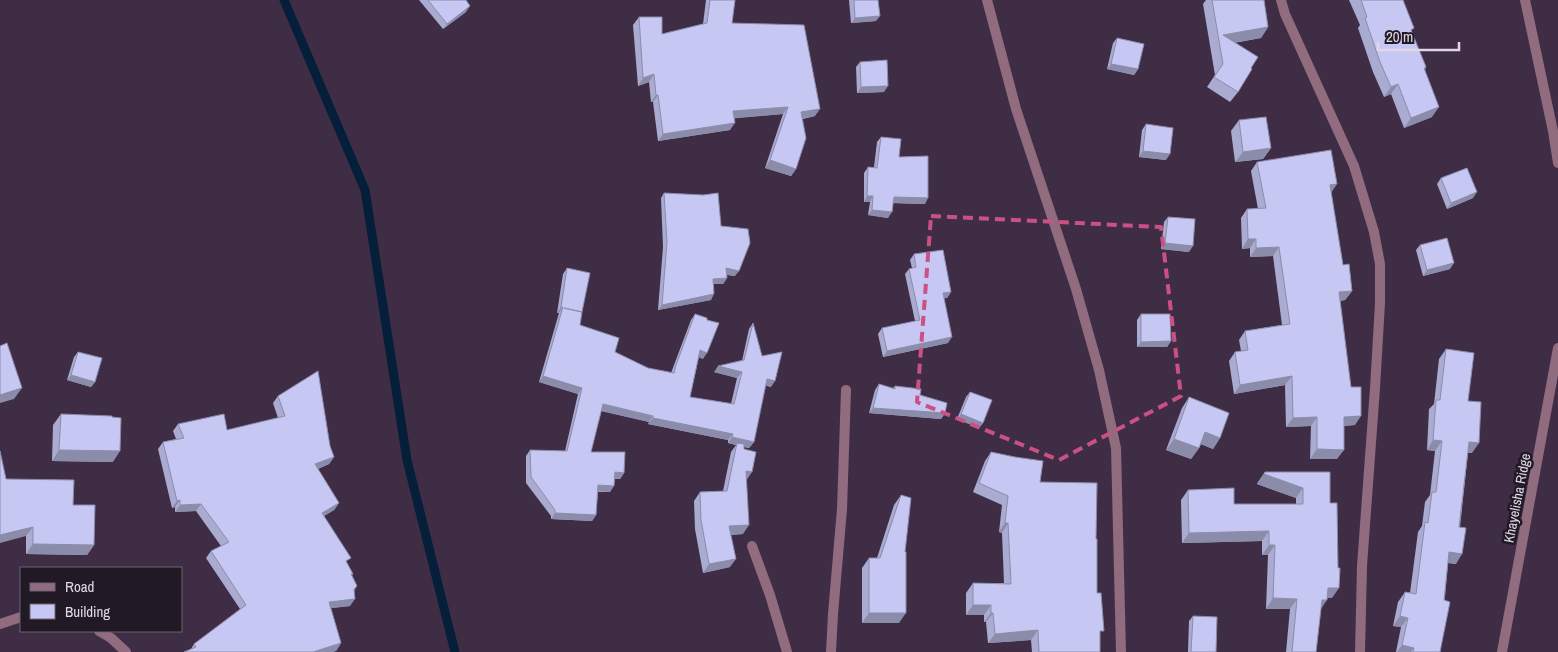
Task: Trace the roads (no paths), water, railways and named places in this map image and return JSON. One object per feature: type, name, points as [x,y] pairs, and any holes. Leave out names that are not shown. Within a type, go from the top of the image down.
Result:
[{"type":"street","points":[[987,0],[1016,109],[1076,289],[1099,370],[1116,448],[1121,652]]},
{"type":"street","points":[[1281,0],[1285,14],[1354,166],[1374,232],[1380,264],[1380,303],[1375,388],[1362,566],[1360,652]]},
{"type":"street","points":[[1525,0],[1552,121],[1558,164]]},
{"type":"street","name":"Khayelisha Ridge","points":[[1502,652],[1558,348]]},
{"type":"street","points":[[831,652],[832,614],[842,509],[846,390]]},
{"type":"street","points":[[752,546],[770,595],[787,652]]},
{"type":"street","points":[[0,624],[20,617]]},
{"type":"street","points":[[101,632],[111,638],[126,652]]},
{"type":"waterway","points":[[284,0],[365,190],[407,460],[455,652]]}]
